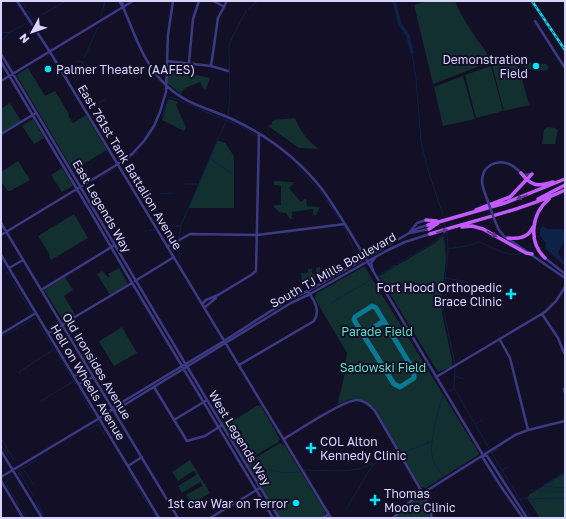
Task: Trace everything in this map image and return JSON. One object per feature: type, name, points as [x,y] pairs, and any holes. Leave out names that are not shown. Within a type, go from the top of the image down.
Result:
[{"type":"main road","points":[[521,173],[526,180],[532,184],[542,186],[565,178]]},
{"type":"main road","points":[[473,212],[482,207],[510,197],[532,174]]},
{"type":"main road","points":[[427,224],[513,201],[565,178]]},
{"type":"main road","name":"South TJ Mills Boulevard","points":[[525,206],[565,185]]},
{"type":"main road","name":"South TJ Mills Boulevard","points":[[430,234],[525,206],[565,190]]},
{"type":"main road","points":[[508,238],[516,239],[525,236],[532,231],[540,209],[548,199],[556,194]]},
{"type":"main road","points":[[534,224],[534,239],[539,251],[546,258]]},
{"type":"main road","points":[[455,227],[477,226],[526,253],[532,254]]},
{"type":"street","name":"East 761st Tank Battalion Avenue","points":[[17,1],[50,52],[331,518]]},
{"type":"street","points":[[119,1],[146,60],[152,69],[175,94],[187,101],[220,114],[258,133],[281,149],[310,176],[328,198],[483,454],[486,456],[527,518]]},
{"type":"street","points":[[122,1],[123,7]]},
{"type":"street","points":[[1,81],[133,1]]},
{"type":"street","points":[[1,235],[118,164],[139,147],[158,120],[164,99],[169,24],[173,1]]},
{"type":"street","points":[[189,62],[193,19],[199,1]]},
{"type":"street","points":[[214,1],[223,6]]},
{"type":"street","points":[[211,66],[217,22],[223,6],[227,1]]},
{"type":"street","points":[[535,21],[565,68]]},
{"type":"street","name":"East Legends Way","points":[[1,54],[81,186],[135,281],[187,367]]},
{"type":"street","points":[[167,61],[189,62],[228,71]]},
{"type":"street","name":"East Legends Way","points":[[1,62],[184,370]]},
{"type":"street","points":[[1,134],[36,113]]},
{"type":"street","points":[[202,304],[206,300],[218,295],[255,272],[257,267],[258,133]]},
{"type":"street","points":[[532,174],[526,175],[521,173],[512,165],[507,163],[496,162],[489,166],[484,172],[482,180],[488,202],[499,230],[565,278]]},
{"type":"street","name":"Old Ironsides Avenue","points":[[1,224],[178,518]]},
{"type":"street","points":[[167,247],[190,234],[257,235],[345,224]]},
{"type":"street","name":"South TJ Mills Boulevard","points":[[113,409],[116,410],[184,370],[288,300],[308,291],[364,258],[427,224]]},
{"type":"street","name":"South TJ Mills Boulevard","points":[[113,409],[185,364],[366,261],[405,242],[430,234]]},
{"type":"street","points":[[41,290],[115,245]]},
{"type":"street","name":"Hell on Wheels Avenue","points":[[1,255],[159,518]]},
{"type":"street","points":[[128,276],[135,281],[174,257]]},
{"type":"street","points":[[373,272],[372,263],[375,257]]},
{"type":"street","points":[[546,258],[565,274]]},
{"type":"street","points":[[9,268],[23,260]]},
{"type":"street","points":[[48,334],[132,283],[135,283],[139,287]]},
{"type":"street","points":[[436,378],[542,314],[552,305],[565,287]]},
{"type":"street","points":[[239,365],[280,342],[315,319],[317,307],[308,291]]},
{"type":"street","points":[[204,308],[218,295]]},
{"type":"street","points":[[199,300],[206,300]]},
{"type":"street","points":[[1,334],[36,313]]},
{"type":"street","points":[[542,314],[558,338],[564,353]]},
{"type":"street","points":[[500,340],[510,358],[528,430]]},
{"type":"street","name":"West Legends Way","points":[[187,367],[279,518]]},
{"type":"street","points":[[74,376],[88,369]]},
{"type":"street","name":"West Legends Way","points":[[184,370],[274,518]]},
{"type":"street","points":[[79,384],[93,376]]},
{"type":"street","points":[[152,384],[187,441],[205,436],[222,425]]},
{"type":"street","points":[[564,389],[565,393]]},
{"type":"street","points":[[174,420],[207,400]]},
{"type":"street","points":[[284,439],[344,403],[357,400],[366,403],[375,411],[422,492],[429,506],[432,518]]},
{"type":"street","points":[[1,477],[113,409]]},
{"type":"street","points":[[393,518],[404,506],[422,492],[518,434],[565,421]]},
{"type":"street","points":[[1,451],[41,518]]},
{"type":"street","points":[[483,454],[483,458],[496,479],[523,518]]},
{"type":"street","points":[[128,466],[142,457]]},
{"type":"street","points":[[1,481],[23,518]]},
{"type":"street","points":[[210,518],[260,488]]},
{"type":"street","points":[[323,518],[329,514]]},
{"type":"green space","points":[[428,1],[455,1],[459,11],[486,52],[490,62],[433,84],[414,5]]},
{"type":"green space","points":[[505,60],[507,63],[517,60],[529,105],[504,111],[492,65]]},
{"type":"green space","name":"Demonstration Field","points":[[524,62],[546,64],[549,67],[545,71],[532,70],[524,67]]},
{"type":"green space","points":[[188,65],[192,65],[192,74],[210,78],[206,89],[203,88],[200,82],[185,88],[181,94],[167,83],[168,72],[187,74]]},
{"type":"green space","points":[[491,66],[503,111],[476,118],[465,75]]},
{"type":"green space","points":[[28,68],[45,96],[55,91],[73,123],[86,115],[107,150],[73,170],[17,76]]},
{"type":"green space","points":[[463,76],[475,119],[443,126],[434,87]]},
{"type":"green space","points":[[170,99],[178,102],[176,105],[186,127],[184,131],[162,120],[168,100]]},
{"type":"green space","points":[[10,103],[21,121],[1,133],[1,109]]},
{"type":"green space","points":[[295,118],[304,135],[318,148],[317,149],[299,148],[268,126],[275,120]]},
{"type":"green space","points":[[33,119],[44,138],[34,144],[22,126]]},
{"type":"green space","points":[[547,127],[558,130],[555,144],[542,144],[544,130]]},
{"type":"green space","points":[[217,140],[225,143],[234,156],[234,208],[189,208]]},
{"type":"green space","points":[[18,161],[30,180],[8,191],[1,182],[1,172]]},
{"type":"green space","points":[[62,168],[73,186],[62,192],[51,175]]},
{"type":"green space","points":[[274,181],[294,183],[289,188],[301,202],[306,198],[307,206],[320,207],[316,215],[314,216],[313,209],[292,212],[292,219],[290,219],[286,213],[279,212],[274,205],[281,205],[281,186],[274,185]]},
{"type":"green space","points":[[74,214],[88,238],[51,260],[50,255],[38,236]]},
{"type":"green space","points":[[443,236],[446,259],[442,313],[452,360],[452,367],[438,372],[379,276],[435,243]]},
{"type":"green space","points":[[320,267],[321,276],[319,278],[316,278],[313,282],[302,281],[301,273],[308,273],[308,269],[312,269],[312,274],[316,274],[316,268]]},
{"type":"green space","name":"Sadowski Field","points":[[365,267],[479,453],[426,488],[421,487],[376,410],[368,402],[354,399],[344,401],[339,404],[338,402],[346,369],[343,363],[346,360],[347,353],[315,299],[315,296],[317,293]]},
{"type":"green space","points":[[119,268],[128,284],[110,295],[97,274],[102,271],[108,277],[110,276],[108,274]]},
{"type":"green space","points":[[65,277],[73,290],[64,296],[76,316],[64,322],[44,290]]},
{"type":"green space","points":[[122,327],[137,353],[114,366],[99,342]]},
{"type":"green space","points":[[258,405],[261,406],[280,439],[278,442],[246,461],[222,422],[232,416],[236,419]]},
{"type":"green space","points":[[280,443],[285,446],[325,511],[325,515],[321,518],[280,518],[247,464]]},
{"type":"green space","points":[[190,460],[210,493],[192,504],[186,495],[202,486],[201,482],[182,493],[178,486],[196,475],[196,473],[193,471],[178,481],[172,472]]},
{"type":"green space","points":[[565,473],[565,517],[540,518],[527,498],[530,494]]},
{"type":"green space","points":[[421,497],[426,503],[430,518],[395,518],[409,504]]},
{"type":"water","points":[[542,226],[548,229],[561,229],[565,231],[565,240],[558,252],[560,257],[565,262],[565,266],[545,248],[546,243],[540,236],[540,229]]},
{"type":"waterway","points":[[22,1],[26,8]]},
{"type":"waterway","points":[[31,21],[66,1]]},
{"type":"waterway","points":[[101,17],[105,1]]},
{"type":"waterway","points":[[228,116],[230,97],[230,42],[246,11],[258,1]]},
{"type":"waterway","points":[[394,1],[400,24],[408,36],[412,52]]},
{"type":"waterway","points":[[28,11],[33,19]]},
{"type":"waterway","points":[[1,41],[10,32],[29,22]]},
{"type":"waterway","points":[[84,58],[98,27]]},
{"type":"waterway","points":[[1,33],[10,32]]},
{"type":"waterway","points":[[412,52],[416,79],[421,141],[428,170],[443,215]]},
{"type":"waterway","points":[[77,61],[82,62]]},
{"type":"waterway","points":[[73,84],[78,77],[83,62]]},
{"type":"waterway","points":[[80,91],[90,107],[104,100],[105,101]]},
{"type":"waterway","points":[[162,116],[169,98],[178,100]]},
{"type":"waterway","points":[[178,99],[184,103]]},
{"type":"waterway","points":[[188,104],[239,126]]},
{"type":"waterway","points":[[179,238],[181,225],[227,119]]},
{"type":"waterway","points":[[242,127],[257,136]]},
{"type":"waterway","points":[[123,164],[138,151]]},
{"type":"waterway","points":[[210,159],[231,173]]},
{"type":"waterway","points":[[297,166],[325,197]]},
{"type":"waterway","points":[[101,177],[112,170]]},
{"type":"waterway","points":[[184,184],[197,184]]},
{"type":"waterway","points":[[160,194],[172,193]]},
{"type":"waterway","points":[[326,199],[341,222]]},
{"type":"waterway","points":[[174,226],[180,226]]},
{"type":"waterway","points":[[344,226],[355,252]]},
{"type":"waterway","points":[[149,231],[153,229],[155,230]]},
{"type":"waterway","points":[[380,274],[434,242],[447,232],[448,251],[443,299],[444,312],[455,364]]},
{"type":"waterway","points":[[167,243],[170,243],[176,239]]},
{"type":"waterway","points":[[448,249],[479,242],[505,253],[522,253]]},
{"type":"waterway","points":[[178,243],[179,258]]},
{"type":"waterway","points":[[527,247],[534,247]]},
{"type":"waterway","points":[[1,262],[11,278]]},
{"type":"waterway","points":[[382,280],[385,277],[385,272]]},
{"type":"waterway","points":[[445,278],[468,282]]},
{"type":"waterway","points":[[331,303],[372,279]]},
{"type":"waterway","points":[[14,283],[31,312]]},
{"type":"waterway","points":[[1,337],[35,318]]},
{"type":"waterway","points":[[39,325],[56,352]]},
{"type":"waterway","points":[[20,374],[19,372],[54,349]]},
{"type":"waterway","points":[[58,355],[76,384]]},
{"type":"waterway","points":[[455,369],[454,388],[489,448]]},
{"type":"waterway","points":[[455,376],[464,379]]},
{"type":"waterway","points":[[41,401],[74,381]]},
{"type":"waterway","points":[[78,388],[93,415]]},
{"type":"waterway","points":[[442,475],[433,461],[431,450],[435,426],[443,396]]},
{"type":"waterway","points":[[476,424],[482,420]]},
{"type":"waterway","points":[[98,424],[105,435]]},
{"type":"waterway","points":[[87,430],[98,425]]},
{"type":"waterway","points":[[1,438],[14,460]]},
{"type":"waterway","points":[[403,453],[432,441]]},
{"type":"waterway","points":[[1,445],[8,456]]},
{"type":"waterway","points":[[492,452],[499,449]]},
{"type":"waterway","points":[[491,452],[521,501]]},
{"type":"waterway","points":[[304,470],[344,471],[359,469],[397,455]]},
{"type":"waterway","points":[[33,495],[21,475],[18,474],[21,469],[37,460]]},
{"type":"waterway","points":[[347,508],[374,464]]},
{"type":"waterway","points":[[502,470],[508,467]]},
{"type":"waterway","points":[[265,469],[285,473],[301,472]]},
{"type":"waterway","points":[[21,474],[25,471],[33,484]]},
{"type":"waterway","points":[[565,472],[542,486],[565,488]]},
{"type":"waterway","points":[[129,473],[151,509]]},
{"type":"waterway","points":[[6,483],[8,478],[13,477]]},
{"type":"waterway","points":[[6,484],[19,505]]},
{"type":"waterway","points":[[531,490],[565,492]]},
{"type":"waterway","points":[[520,499],[565,498]]},
{"type":"waterway","points":[[37,501],[44,515]]},
{"type":"waterway","points":[[36,503],[42,514]]},
{"type":"waterway","points":[[523,504],[531,518]]},
{"type":"waterway","points":[[21,509],[27,518]]},
{"type":"waterway","points":[[153,512],[157,518]]},
{"type":"taxiway","points":[[372,306],[376,308],[414,371],[414,378],[400,387],[394,384],[354,320],[355,317],[372,306]]},
{"type":"taxiway","points":[[363,334],[384,321]]},
{"type":"railway","points":[[532,1],[565,50]]},
{"type":"place","name":"Demonstration Field","points":[[536,66]]},
{"type":"place","name":"Palmer Theater (AAFES)","points":[[48,69]]},
{"type":"place","name":"Fort Hood Orthopedic Brace Clinic","points":[[511,294]]},
{"type":"place","name":"COL Alton Kennedy Clinic","points":[[311,448]]},
{"type":"place","name":"Thomas Moore Clinic","points":[[375,500]]},
{"type":"place","name":"1st cav War on Terror","points":[[296,503]]},
{"type":"park label","name":"Parade Field","points":[[377,331]]}]
